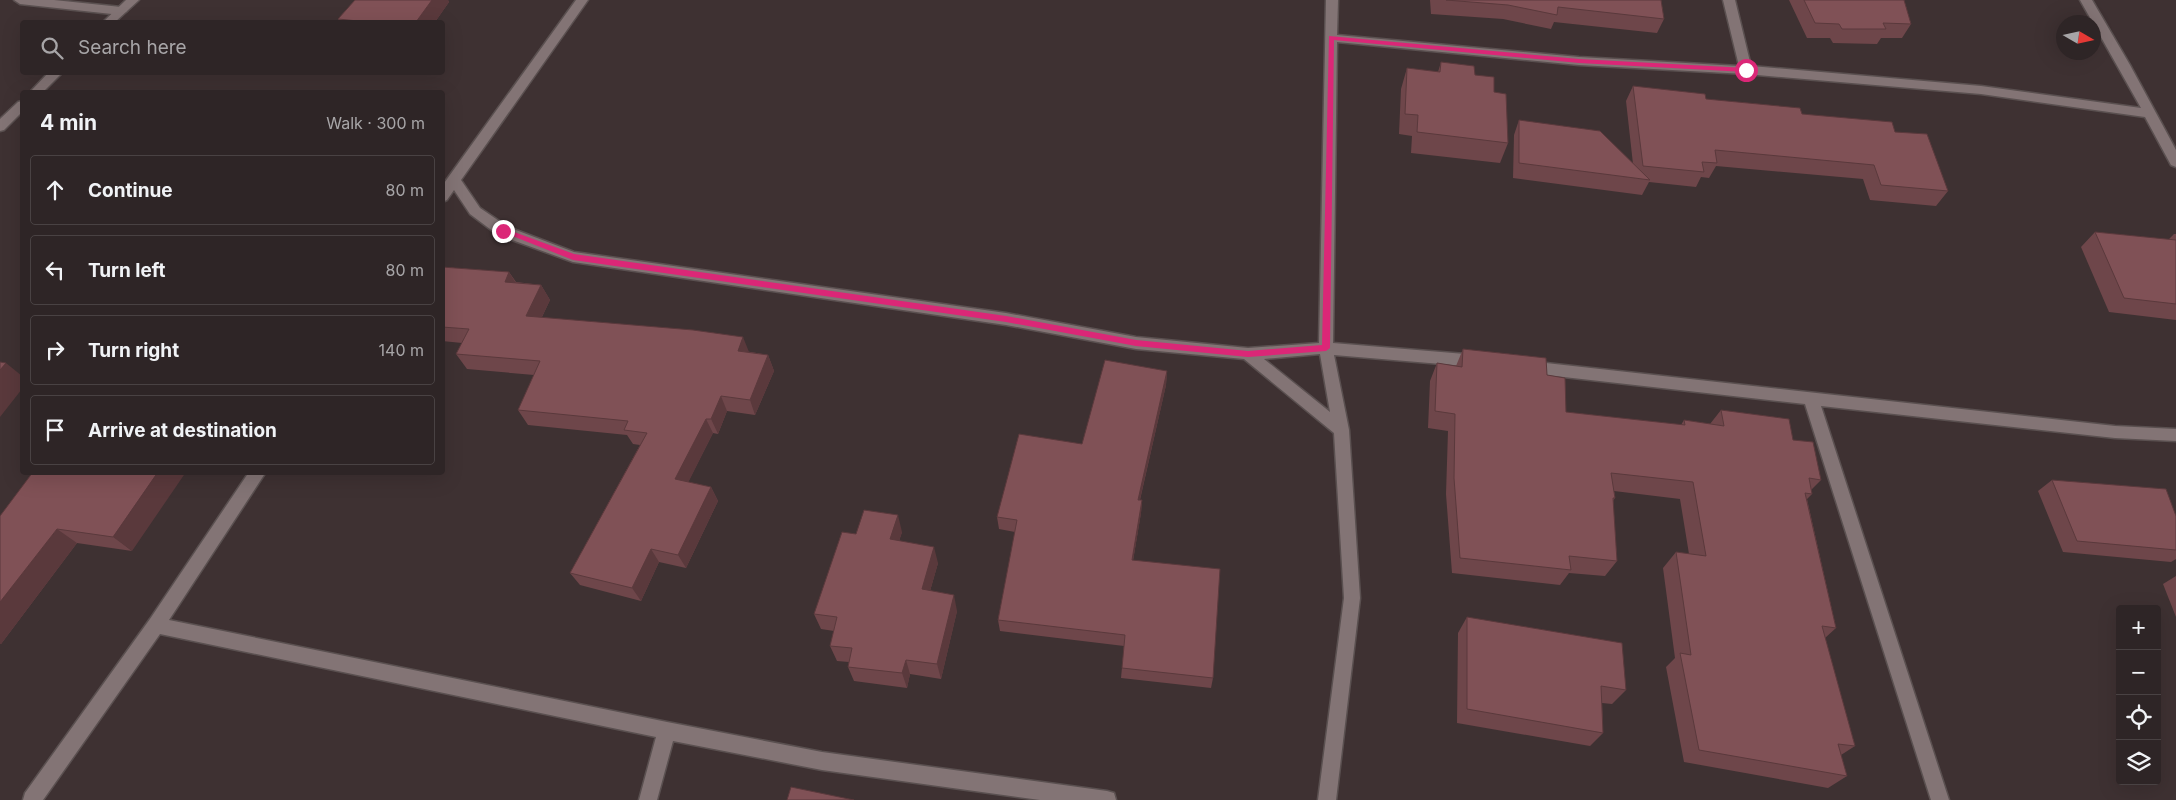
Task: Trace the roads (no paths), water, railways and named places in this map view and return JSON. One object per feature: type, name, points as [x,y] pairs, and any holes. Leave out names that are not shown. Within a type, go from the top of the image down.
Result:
[{"type":"street","points":[[20,0],[121,11]]},
{"type":"street","points":[[111,20],[133,0]]},
{"type":"street","points":[[445,194],[582,0]]},
{"type":"street","points":[[1328,800],[1352,598],[1341,430],[1326,348],[1332,0]]},
{"type":"street","points":[[1729,0],[1746,70]]},
{"type":"street","points":[[2086,0],[2176,162]]},
{"type":"street","points":[[1331,38],[1579,61],[1746,70],[1981,90],[2149,113]]},
{"type":"street","points":[[38,90],[54,75]]},
{"type":"street","points":[[0,127],[20,108]]},
{"type":"street","points":[[454,180],[475,211],[503,231],[573,257],[1006,319],[1136,343],[1248,354],[1326,348],[1495,363]]},
{"type":"street","points":[[1248,354],[1341,430]]},
{"type":"street","points":[[1515,365],[2115,432],[2176,435]]},
{"type":"street","points":[[1811,399],[1940,800]]},
{"type":"street","points":[[32,800],[156,625],[256,475]]},
{"type":"street","points":[[156,625],[667,731],[822,761],[1107,800]]},
{"type":"street","points":[[648,800],[667,731]]}]
